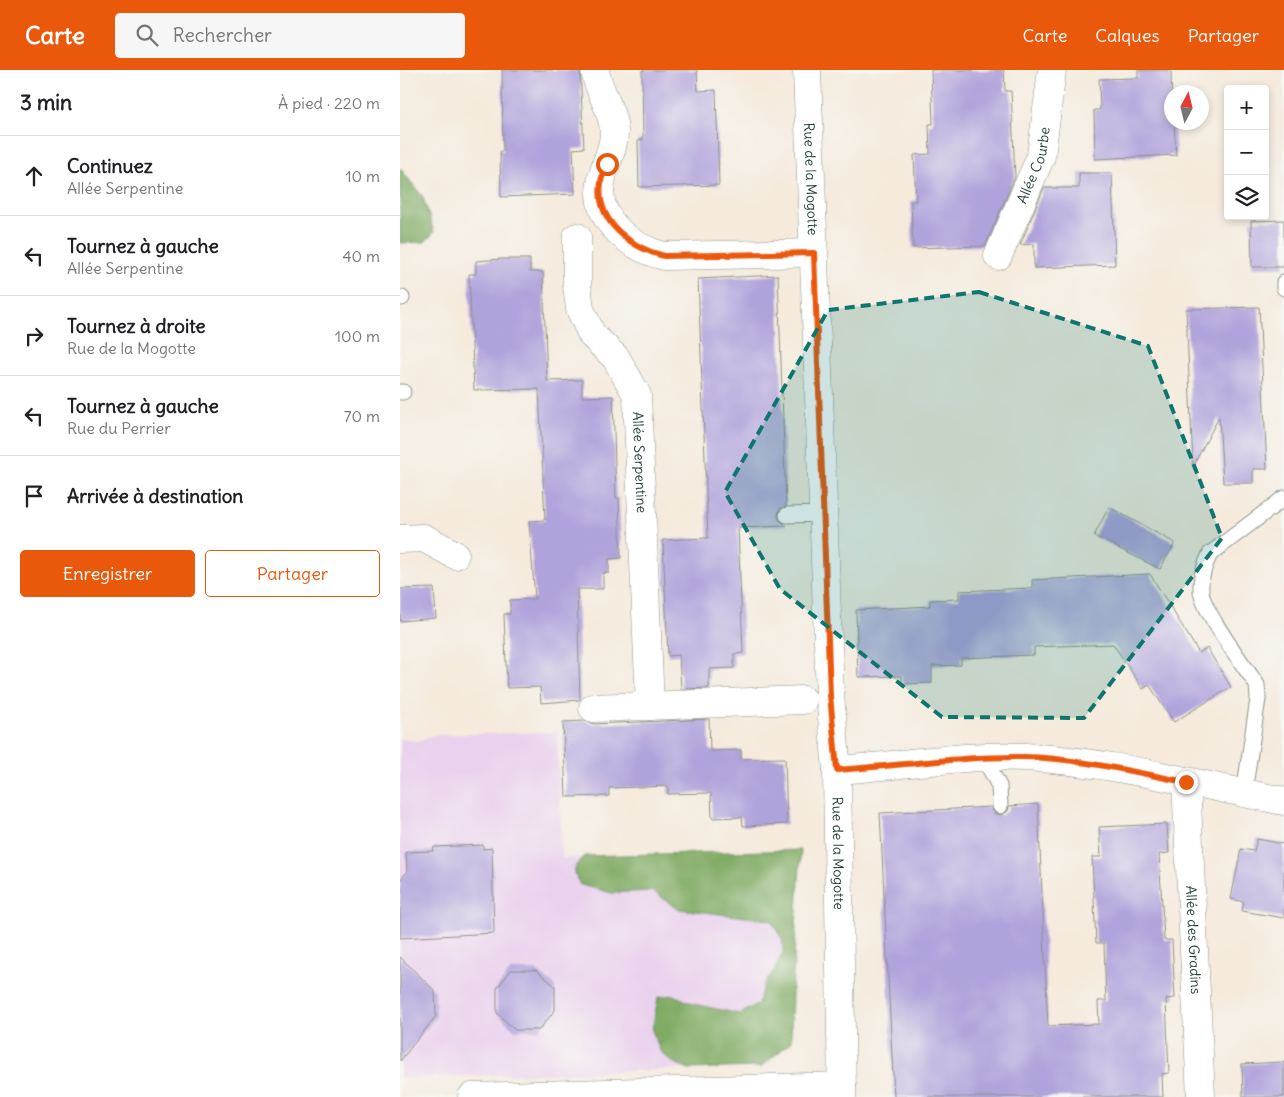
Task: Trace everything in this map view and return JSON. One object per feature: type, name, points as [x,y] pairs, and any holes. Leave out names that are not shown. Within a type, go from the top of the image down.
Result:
[{"type":"street","points":[[595,70],[596,82],[610,108],[614,133],[600,183],[601,195],[610,223],[631,242],[648,252],[664,256],[814,253]]},
{"type":"street","name":"Rue de la Mogotte","points":[[807,70],[830,695],[837,770],[842,1092]]},
{"type":"street","name":"Allée Courbe","points":[[998,256],[1041,156],[1052,70]]},
{"type":"street","name":"Allée Serpentine","points":[[577,237],[577,285],[580,309],[592,335],[616,358],[637,395],[650,706]]},
{"type":"street","points":[[400,539],[424,538],[455,555]]},
{"type":"street","points":[[594,708],[803,700]]},
{"type":"street","points":[[837,770],[984,758],[1024,757],[1057,760],[1284,801]]},
{"type":"street","name":"Allée des Gradins","points":[[1186,782],[1201,1097]]},
{"type":"street","points":[[472,1097],[749,1088],[842,1092]]},
{"type":"lane","points":[[1284,282],[1284,288]]},
{"type":"lane","points":[[1244,793],[1258,699],[1257,685],[1208,609],[1201,593],[1201,579],[1204,566],[1210,554],[1284,498]]},
{"type":"lane","points":[[786,514],[824,514]]},
{"type":"lane","points":[[984,758],[999,786],[1000,806]]},
{"type":"highlighted area","points":[[979,292],[1148,346],[1222,538],[1084,718],[942,717],[780,589],[725,492],[828,310]]},
{"type":"shaded area","points":[[557,732],[562,858],[801,850],[792,991],[791,1042],[761,1067],[400,1078],[400,739],[418,741],[433,735]]},
{"type":"green space","points":[[400,168],[423,197],[434,232],[425,242],[400,243]]},
{"type":"green space","points":[[801,850],[792,991],[791,1042],[761,1067],[689,1069],[672,1062],[660,1051],[652,1030],[658,997],[673,995],[694,1004],[740,1014],[758,1004],[764,984],[774,971],[783,952],[782,939],[771,920],[678,909],[653,891],[612,893],[581,885],[574,874],[576,865],[585,856]]},
{"type":"building","points":[[502,70],[580,70],[584,148],[573,149],[575,194],[501,197],[500,151],[503,151]]},
{"type":"building","points":[[642,70],[697,70],[698,91],[716,90],[719,185],[639,187],[638,140],[643,140]]},
{"type":"building","points":[[931,70],[1004,70],[1005,91],[1011,91],[1015,177],[985,246],[913,248],[911,201],[916,201],[914,155],[930,154],[929,124],[933,124]]},
{"type":"building","points":[[1138,70],[1171,70],[1171,85],[1164,85],[1164,130],[1174,130],[1176,155],[1095,159],[1094,110],[1100,110],[1099,79],[1138,78]]},
{"type":"building","points":[[1079,173],[1112,173],[1115,265],[1034,268],[1034,244],[1020,245],[1044,188],[1079,188]]},
{"type":"building","points":[[1284,220],[1284,267],[1252,267],[1251,221]]},
{"type":"building","points":[[530,259],[530,272],[543,272],[547,381],[582,380],[582,397],[613,396],[616,498],[619,498],[621,558],[609,559],[609,573],[603,573],[603,589],[577,589],[580,700],[541,703],[540,687],[507,688],[504,614],[510,614],[510,600],[535,599],[529,521],[545,520],[539,389],[474,390],[469,274],[476,274],[476,261]]},
{"type":"building","points":[[778,275],[786,506],[779,510],[778,516],[779,520],[787,526],[738,528],[743,653],[734,654],[734,668],[709,669],[709,688],[681,689],[679,655],[668,656],[663,540],[708,538],[698,279]]},
{"type":"building","points":[[1259,307],[1267,469],[1253,469],[1253,483],[1223,483],[1219,417],[1193,466],[1186,309]]},
{"type":"building","points":[[1109,507],[1175,543],[1160,569],[1094,536]]},
{"type":"building","points":[[1150,574],[1199,653],[1207,648],[1231,687],[1174,722],[1149,685],[1143,689],[1113,644],[1034,647],[1034,655],[961,658],[961,665],[932,666],[932,683],[902,684],[902,676],[858,677],[856,610],[930,606],[930,600],[959,599],[959,591],[1032,588],[1032,580]]},
{"type":"building","points":[[434,588],[436,618],[400,621],[400,589]]},
{"type":"building","points":[[709,719],[710,751],[741,750],[741,759],[785,758],[787,824],[743,826],[742,817],[712,818],[711,793],[668,794],[668,786],[609,788],[609,796],[566,797],[563,722],[585,721],[594,724]]},
{"type":"building","points":[[1038,804],[1048,1026],[1099,1024],[1098,1001],[1106,1001],[1104,943],[1096,943],[1092,857],[1101,857],[1099,827],[1167,824],[1169,853],[1159,854],[1164,940],[1172,940],[1175,998],[1166,999],[1169,1073],[1162,1074],[1163,1097],[894,1097],[880,813],[991,807],[995,814],[1001,815],[1008,811],[1009,806]]},
{"type":"building","points":[[1257,839],[1284,844],[1284,918],[1242,911],[1244,902],[1231,899],[1241,849],[1254,851]]},
{"type":"building","points":[[483,845],[483,849],[492,848],[494,933],[400,938],[400,880],[407,872],[406,852],[433,851],[434,847]]},
{"type":"building","points":[[400,957],[435,991],[436,1016],[400,1061]]},
{"type":"building","points":[[511,970],[536,970],[555,986],[555,1010],[539,1030],[515,1030],[497,1013],[497,988]]},
{"type":"building","points":[[1284,1062],[1284,1097],[1243,1097],[1242,1064]]},
{"type":"route","points":[[607,164],[600,183],[601,195],[610,223],[631,242],[648,252],[664,256],[814,253],[830,695],[837,770],[959,759],[1024,757],[1122,770],[1186,782]]}]
